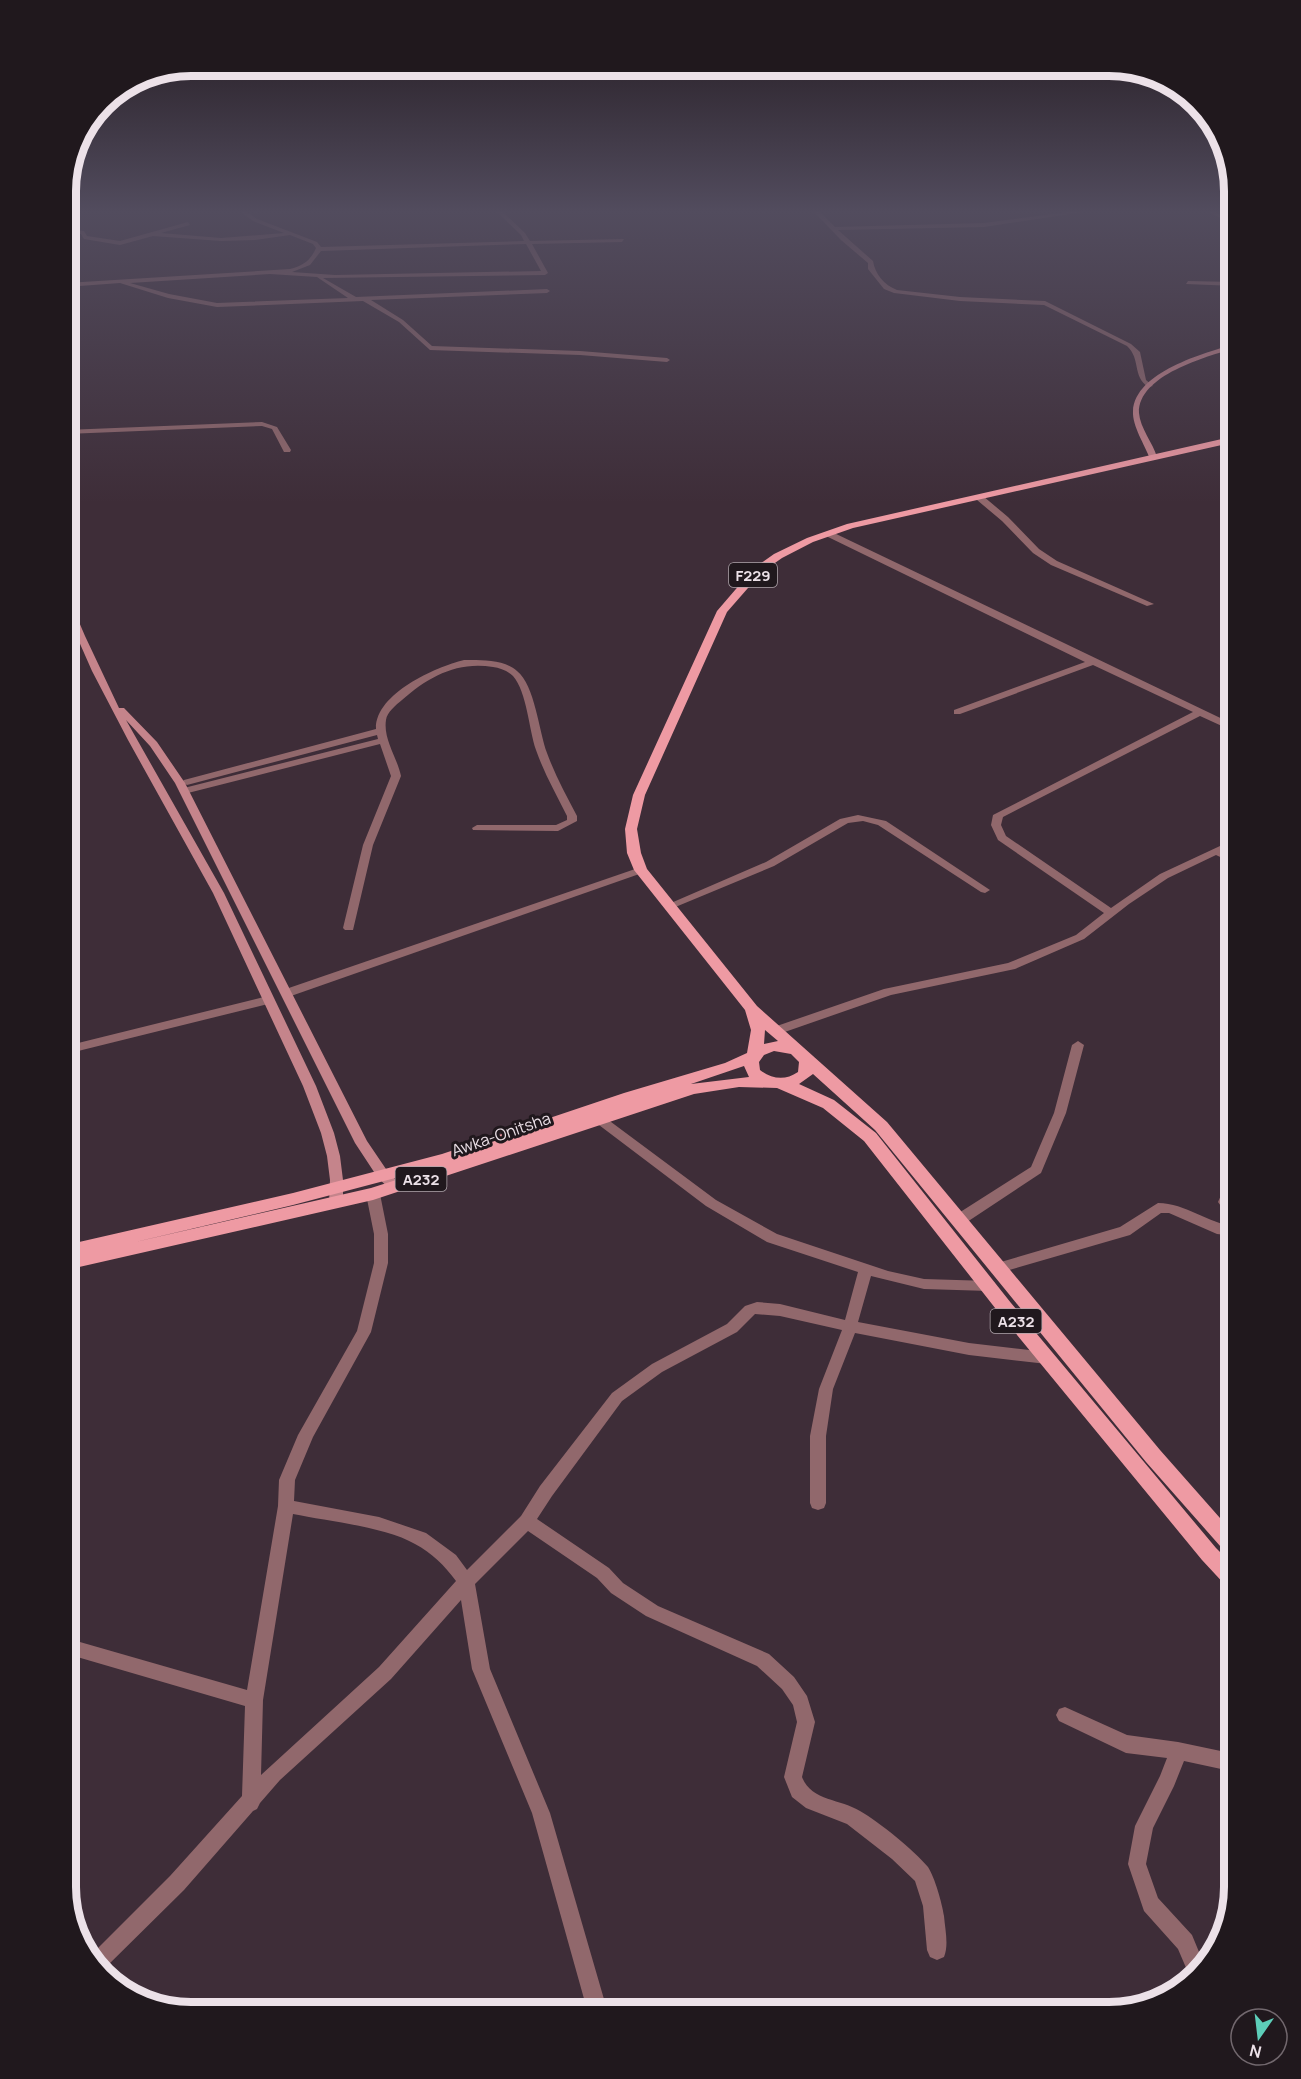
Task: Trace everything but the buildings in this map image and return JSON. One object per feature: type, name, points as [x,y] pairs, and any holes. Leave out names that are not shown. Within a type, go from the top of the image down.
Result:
[{"type":"main road","points":[[1153,457],[1136,416],[1136,406],[1142,393],[1175,367],[1224,350]]},
{"type":"main road","name":"F229","points":[[801,1055],[752,1009],[640,870],[634,853],[631,829],[639,795],[722,611],[758,570],[778,556],[829,534],[860,524],[1224,441]]},
{"type":"main road","points":[[77,625],[116,705],[222,899],[329,1138],[336,1159],[337,1196]]},
{"type":"main road","points":[[116,705],[143,729],[157,746],[182,787],[362,1143],[383,1175],[396,1187]]},
{"type":"main road","name":"F229","points":[[752,1009],[758,1030],[754,1055]]},
{"type":"main road","points":[[778,1046],[801,1055],[805,1074],[799,1079],[776,1083],[753,1072],[751,1062],[754,1055],[762,1049],[778,1046]]},
{"type":"main road","name":"Awka-Onitsha","points":[[76,1260],[337,1196],[383,1175],[488,1145],[630,1097],[730,1067],[754,1055]]},
{"type":"main road","name":"A232","points":[[801,1055],[880,1126],[1153,1456],[1224,1537]]},
{"type":"main road","name":"Awka-Onitsha","points":[[76,1249],[337,1196],[373,1194],[692,1089],[739,1082],[776,1083]]},
{"type":"main road","name":"A232","points":[[776,1083],[820,1097],[836,1107],[870,1137],[988,1286],[1224,1570]]},
{"type":"street","points":[[381,309],[401,321],[430,348],[589,354],[667,360]]},
{"type":"street","points":[[1057,309],[1129,345],[1137,352],[1143,381],[1150,386]]},
{"type":"street","points":[[77,432],[262,424],[275,428],[287,450]]},
{"type":"street","points":[[980,498],[1036,550],[1054,563],[1150,604]]},
{"type":"street","points":[[829,534],[1093,662],[1134,678],[1224,724]]},
{"type":"street","points":[[349,928],[368,844],[396,776],[379,721],[383,712],[434,671],[466,661],[506,668],[519,678],[547,769],[572,816],[572,821],[558,828],[477,828]]},
{"type":"street","points":[[957,712],[1093,662]]},
{"type":"street","points":[[1111,913],[1002,838],[996,825],[998,815],[1199,712]]},
{"type":"street","points":[[182,787],[382,735]]},
{"type":"street","points":[[669,906],[770,864],[844,821],[857,817],[870,818],[882,823],[985,890]]},
{"type":"street","points":[[775,1031],[888,992],[1011,966],[1080,937],[1164,876],[1224,847]]},
{"type":"street","points":[[1216,851],[1224,855]]},
{"type":"street","points":[[286,993],[640,870]]},
{"type":"street","points":[[76,1047],[268,1000]]},
{"type":"street","points":[[959,1220],[1036,1170],[1060,1113],[1078,1045]]},
{"type":"street","points":[[599,1119],[711,1203],[772,1238],[866,1269],[924,1284],[988,1286]]},
{"type":"street","points":[[251,1803],[254,1701],[286,1506],[287,1480],[306,1435],[364,1332],[381,1263],[381,1234],[373,1194]]},
{"type":"street","points":[[999,1268],[1125,1231],[1158,1208],[1170,1208],[1224,1230]]},
{"type":"street","points":[[818,1503],[818,1436],[826,1389],[850,1327],[866,1269]]},
{"type":"street","points":[[102,1958],[177,1883],[251,1803],[274,1774],[385,1673],[466,1582],[527,1521],[552,1481],[617,1397],[657,1368],[732,1328],[750,1310],[780,1310],[850,1327],[969,1349],[1047,1358]]},
{"type":"street","points":[[286,1506],[345,1516],[420,1538],[450,1560],[466,1582],[481,1669],[541,1813],[595,2002]]},
{"type":"street","points":[[527,1521],[603,1573],[617,1588],[652,1611],[763,1660],[788,1683],[801,1702],[806,1722],[793,1778],[798,1791],[812,1802],[853,1817],[899,1852],[922,1875],[933,1906],[937,1950]]},
{"type":"street","points":[[76,1649],[254,1701]]},
{"type":"street","points":[[1065,1714],[1126,1744],[1178,1750],[1224,1760]]},
{"type":"street","points":[[1178,1750],[1168,1780],[1144,1826],[1137,1864],[1151,1904],[1185,1942],[1195,1965]]}]
